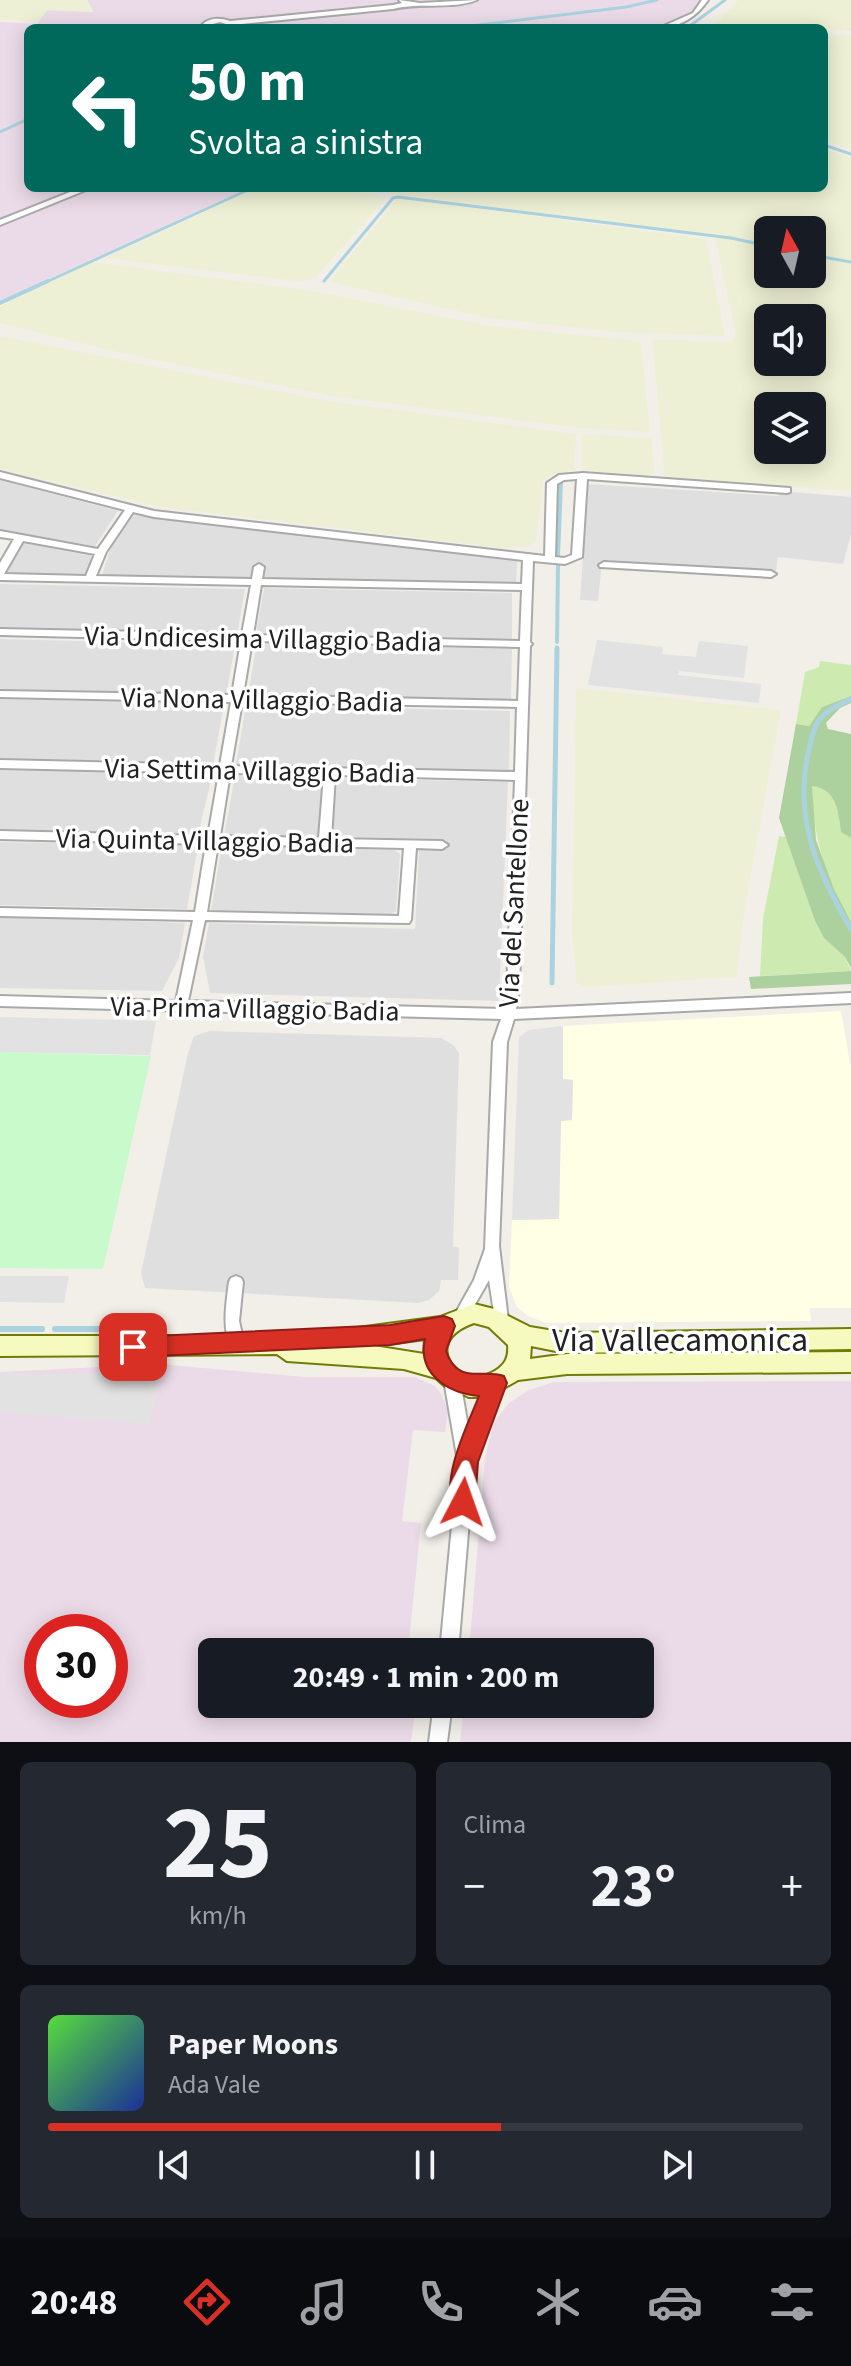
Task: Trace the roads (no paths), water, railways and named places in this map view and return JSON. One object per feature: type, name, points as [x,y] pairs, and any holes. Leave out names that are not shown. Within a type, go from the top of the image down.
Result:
[{"type":"main road","points":[[0,1346],[212,1346],[392,1359],[424,1363],[474,1387],[504,1377],[517,1363],[519,1345],[506,1324],[474,1313],[390,1335],[212,1346]]},
{"type":"main road","points":[[446,1375],[434,1351],[438,1334],[452,1321]]},
{"type":"main road","name":"Via Vallecamonica","points":[[506,1324],[546,1341],[566,1343],[851,1339]]},
{"type":"main road","name":"Via Vallecamonica","points":[[504,1377],[567,1364],[851,1362]]},
{"type":"street","points":[[244,24],[393,7],[405,1],[420,5],[474,0]]},
{"type":"street","points":[[671,24],[695,14],[705,0]]},
{"type":"street","points":[[0,223],[77,192]]},
{"type":"street","points":[[0,475],[130,509],[550,560],[577,557],[582,477]]},
{"type":"street","points":[[550,560],[552,483],[562,477],[787,490]]},
{"type":"street","points":[[89,580],[101,552],[130,509]]},
{"type":"street","points":[[0,534],[101,552]]},
{"type":"street","points":[[20,537],[0,575],[89,580],[527,587]]},
{"type":"street","name":"Via del Santellone","points":[[506,1324],[492,1246],[500,1042],[513,989],[528,558]]},
{"type":"street","points":[[604,565],[771,574]]},
{"type":"street","points":[[192,566],[192,580]]},
{"type":"street","points":[[181,1006],[200,917],[259,567]]},
{"type":"street","name":"Via Undicesima Villaggio Badia","points":[[0,632],[527,644]]},
{"type":"street","name":"Via Nona Villaggio Badia","points":[[0,694],[523,704]]},
{"type":"street","name":"Via Settima Villaggio Badia","points":[[0,764],[521,776]]},
{"type":"street","points":[[325,842],[330,771]]},
{"type":"street","name":"Via Quinta Villaggio Badia","points":[[0,835],[442,845]]},
{"type":"street","points":[[0,912],[405,920],[410,844]]},
{"type":"street","name":"Via Prima Villaggio Badia","points":[[0,1001],[509,1014],[851,998]]},
{"type":"street","name":"Via del Santellone","points":[[452,1321],[481,1281],[492,1246]]},
{"type":"street","points":[[236,1282],[232,1321],[236,1344]]},
{"type":"street","points":[[446,1375],[466,1462],[451,1638]]},
{"type":"street","points":[[466,1462],[504,1377]]},
{"type":"street","points":[[438,1742],[441,1718]]},
{"type":"waterway","points":[[487,24],[626,7],[657,0]]},
{"type":"waterway","points":[[692,24],[725,0]]},
{"type":"waterway","points":[[0,132],[24,121]]},
{"type":"waterway","points":[[828,146],[851,154]]},
{"type":"waterway","points":[[44,283],[243,192]]},
{"type":"waterway","points":[[324,281],[393,198],[398,197],[754,243]]},
{"type":"waterway","points":[[826,258],[851,262]]},
{"type":"waterway","points":[[0,303],[48,281]]},
{"type":"waterway","points":[[558,556],[561,482]]},
{"type":"waterway","points":[[557,642],[558,565]]},
{"type":"waterway","points":[[552,983],[557,648]]},
{"type":"waterway","points":[[851,699],[830,710],[818,721],[809,747],[804,782],[804,805],[812,848],[829,889],[851,929]]},
{"type":"waterway","points":[[0,1329],[42,1329]]},
{"type":"waterway","points":[[55,1329],[99,1329]]}]
